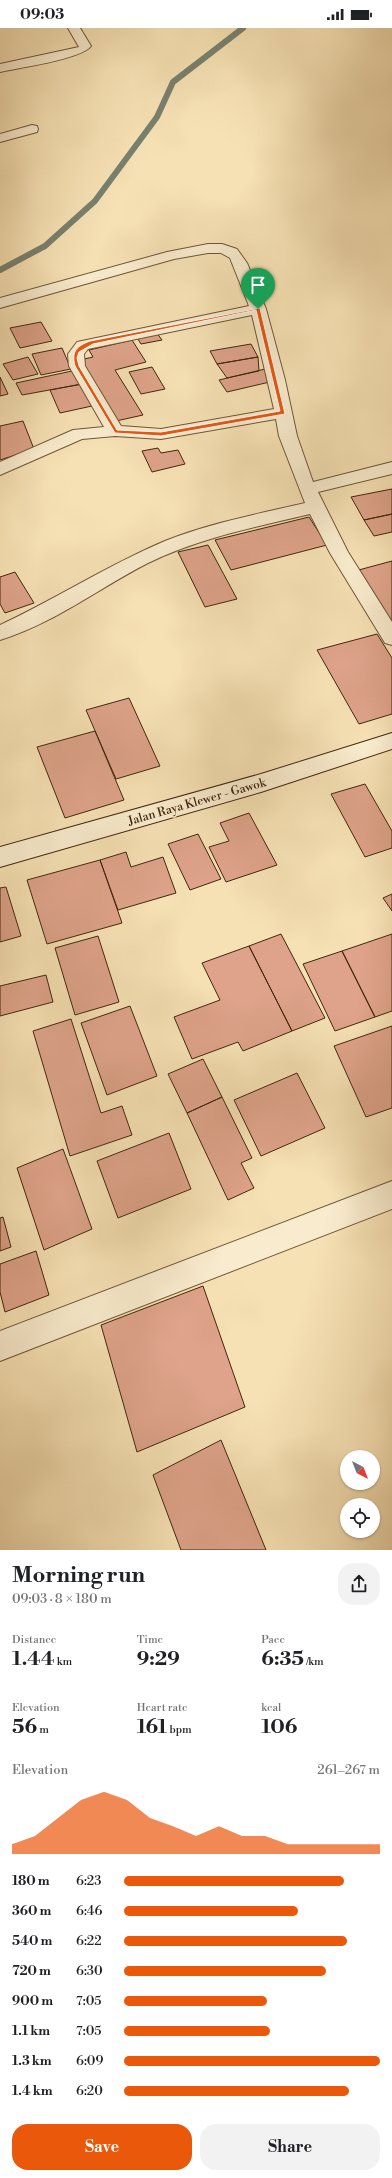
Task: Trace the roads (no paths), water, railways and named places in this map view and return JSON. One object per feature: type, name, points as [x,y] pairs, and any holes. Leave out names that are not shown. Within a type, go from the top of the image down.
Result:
[{"type":"street","points":[[0,68],[73,53],[83,49],[85,46],[84,42],[74,28]]},
{"type":"street","points":[[0,138],[32,129]]},
{"type":"street","points":[[0,303],[168,256],[199,250],[231,250],[237,256],[253,301],[258,309],[288,436],[307,489],[339,553],[392,638]]},
{"type":"street","points":[[115,432],[77,366],[75,358],[76,351],[92,342],[258,309]]},
{"type":"street","points":[[0,469],[79,434],[115,432],[161,434],[283,412]]},
{"type":"street","points":[[307,489],[392,468]]},
{"type":"street","points":[[0,633],[48,611],[141,559],[173,544],[227,527],[316,507]]},
{"type":"street","name":"Jalan Raya Klewer - Gawok","points":[[0,857],[261,783],[392,741]]},
{"type":"street","points":[[0,1346],[392,1195]]},
{"type":"waterway","points":[[0,270],[45,246],[95,201],[157,117],[173,82],[243,28]]}]
